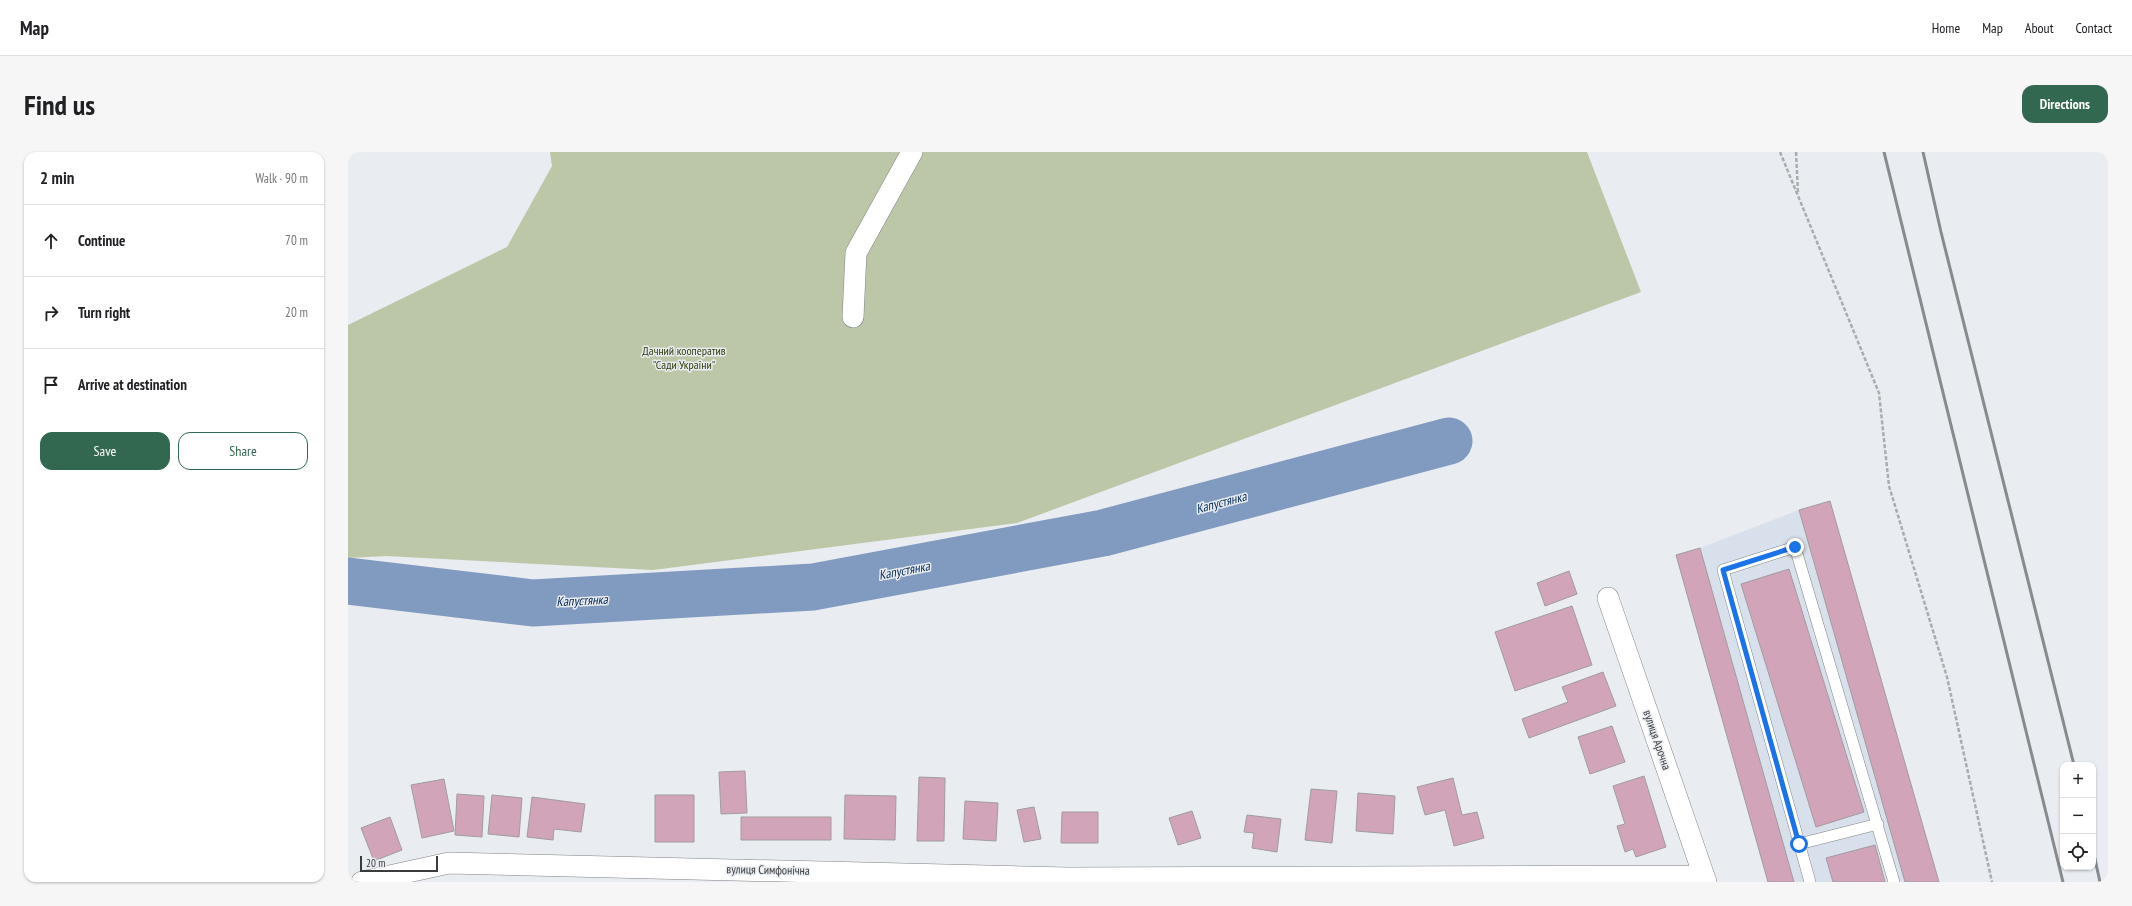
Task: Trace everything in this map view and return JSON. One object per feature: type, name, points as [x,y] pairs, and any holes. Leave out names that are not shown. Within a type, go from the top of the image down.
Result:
[{"type":"street","points":[[853,317],[856,253],[912,152]]},
{"type":"street","name":"вулиця Арочна","points":[[1608,598],[1705,879]]},
{"type":"street","name":"вулиця Симфонічна","points":[[362,882],[449,863],[1068,878],[1705,879]]},
{"type":"lane","points":[[1810,882],[1723,570],[1795,547],[1894,882]]},
{"type":"lane","points":[[1799,844],[1878,824]]},
{"type":"path","points":[[1780,152],[1879,393],[1889,486],[1947,677],[1992,882]]},
{"type":"path","points":[[1796,152],[1798,196]]},
{"type":"shaded area","points":[[1830,501],[1939,882],[1768,882],[1676,555],[1700,548],[1799,510]]},
{"type":"green space","name":"Дачний кооператив \"Сади України\"","points":[[550,152],[1587,152],[1641,292],[1017,523],[653,570],[386,556],[348,558],[348,325],[507,247],[552,166]]},
{"type":"building","points":[[1830,501],[1939,882],[1905,882],[1799,510]]},
{"type":"building","points":[[1700,548],[1794,882],[1768,882],[1676,555]]},
{"type":"building","points":[[1789,569],[1864,812],[1816,827],[1741,584]]},
{"type":"building","points":[[1569,571],[1577,594],[1545,606],[1537,583]]},
{"type":"building","points":[[1572,606],[1592,665],[1515,691],[1495,632]]},
{"type":"building","points":[[1603,672],[1616,706],[1529,738],[1522,719],[1568,702],[1562,687]]},
{"type":"building","points":[[1612,726],[1625,762],[1590,774],[1578,737]]},
{"type":"building","points":[[745,771],[747,813],[721,814],[719,772]]},
{"type":"building","points":[[1644,776],[1666,847],[1636,857],[1633,849],[1625,852],[1617,826],[1625,824],[1613,786]]},
{"type":"building","points":[[919,777],[945,778],[944,841],[917,841]]},
{"type":"building","points":[[1453,778],[1462,815],[1477,812],[1484,838],[1454,846],[1445,810],[1425,815],[1417,787]]},
{"type":"building","points":[[444,779],[454,831],[422,838],[411,785]]},
{"type":"building","points":[[1311,789],[1337,791],[1332,843],[1305,840]]},
{"type":"building","points":[[1358,793],[1395,796],[1393,834],[1356,831]]},
{"type":"building","points":[[457,794],[484,796],[482,837],[455,835]]},
{"type":"building","points":[[492,795],[522,798],[519,837],[488,834]]},
{"type":"building","points":[[655,795],[694,795],[694,842],[655,842]]},
{"type":"building","points":[[845,795],[896,796],[895,840],[844,839]]},
{"type":"building","points":[[532,797],[585,804],[581,832],[554,829],[553,840],[527,837]]},
{"type":"building","points":[[965,801],[998,803],[996,841],[963,839]]},
{"type":"building","points":[[1034,807],[1041,839],[1024,842],[1017,810]]},
{"type":"building","points":[[1192,811],[1201,838],[1178,845],[1169,818]]},
{"type":"building","points":[[1062,812],[1098,812],[1098,843],[1061,843]]},
{"type":"building","points":[[1247,815],[1281,819],[1277,852],[1252,848],[1254,833],[1244,832]]},
{"type":"building","points":[[390,817],[402,850],[374,861],[361,828]]},
{"type":"building","points":[[741,817],[831,817],[831,840],[741,840]]},
{"type":"building","points":[[1875,845],[1885,882],[1833,882],[1826,858]]},
{"type":"waterway","name":"Капустянка","points":[[348,581],[533,603],[813,587],[1103,533],[1449,441]]},
{"type":"railway","points":[[1884,152],[2063,882]]},
{"type":"railway","points":[[1923,152],[1941,232],[2073,762]]},
{"type":"railway","points":[[2096,864],[2100,882]]},
{"type":"route","points":[[1795,547],[1723,570],[1799,844]]}]
